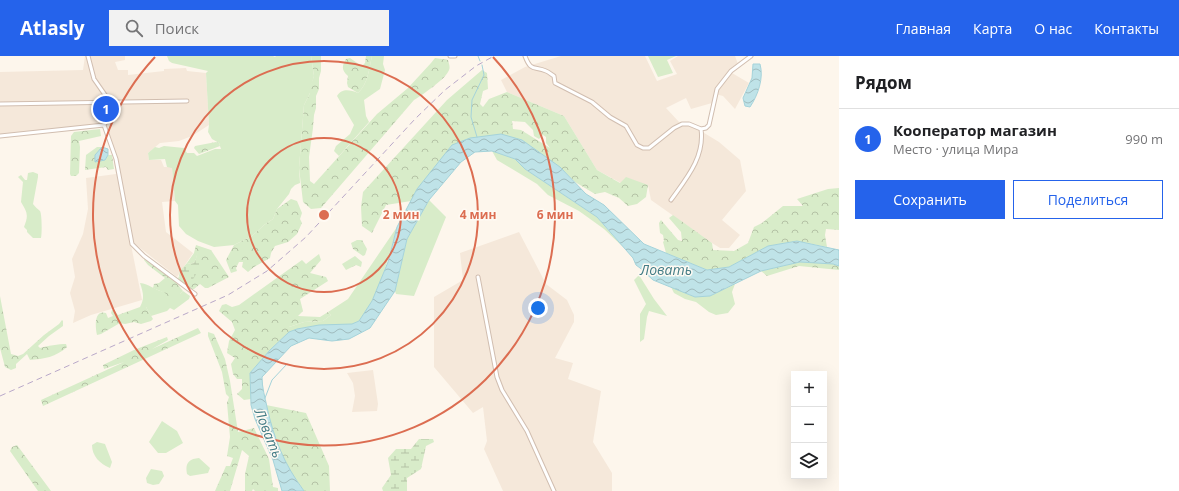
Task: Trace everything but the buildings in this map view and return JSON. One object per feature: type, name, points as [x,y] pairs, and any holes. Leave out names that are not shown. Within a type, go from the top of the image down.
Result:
[{"type":"street","points":[[88,56],[94,79],[110,102],[111,114],[104,125]]},
{"type":"street","points":[[450,56],[455,56]]},
{"type":"street","points":[[525,56],[528,63],[534,69],[545,70],[554,76],[555,83],[592,102],[610,117],[626,126],[637,145],[643,148],[649,148],[674,128],[682,124],[689,124],[701,129],[706,128],[709,125],[718,89],[731,71],[751,56]]},
{"type":"street","points":[[0,104],[187,101]]},
{"type":"street","points":[[0,136],[104,125]]},
{"type":"street","points":[[104,125],[116,160],[132,244],[144,256],[195,294]]},
{"type":"street","points":[[671,200],[699,156],[702,144],[701,129]]},
{"type":"street","points":[[478,277],[498,377],[502,390],[527,431],[554,491]]},
{"type":"shaded area","points":[[85,56],[125,56],[125,60],[115,62],[118,70],[128,70],[128,75],[164,71],[164,69],[186,68],[187,71],[206,73],[209,125],[192,136],[179,141],[160,143],[148,153],[149,160],[161,160],[164,167],[172,167],[175,201],[162,202],[166,232],[193,253],[177,277],[130,240],[142,300],[91,315],[73,323],[75,311],[70,293],[75,277],[72,259],[83,234],[88,209],[86,178],[116,174],[113,154],[102,127],[0,138],[0,72],[83,70]]},
{"type":"shaded area","points":[[561,56],[645,56],[657,81],[677,74],[670,61],[678,56],[735,56],[739,67],[732,73],[749,83],[735,109],[723,96],[715,94],[712,103],[691,109],[686,98],[666,108],[680,123],[696,128],[719,142],[740,160],[746,191],[722,220],[740,235],[729,248],[720,248],[651,200],[648,185],[621,183],[597,170],[564,116],[507,92],[501,80],[525,67]]},
{"type":"shaded area","points":[[519,232],[546,284],[567,300],[574,315],[574,322],[555,358],[573,363],[568,379],[601,391],[593,442],[612,473],[612,491],[503,491],[484,449],[487,441],[483,407],[473,413],[434,367],[434,297],[463,280],[460,253]]},
{"type":"shaded area","points":[[373,370],[378,404],[377,411],[352,412],[355,396],[353,383],[347,373]]},
{"type":"green space","points":[[167,56],[311,56],[314,76],[310,93],[304,105],[299,168],[300,183],[291,189],[289,194],[277,209],[273,219],[252,236],[234,245],[214,247],[198,241],[186,234],[179,226],[178,205],[175,201],[172,168],[167,167],[165,159],[149,160],[148,153],[155,147],[159,148],[164,146],[184,148],[187,153],[194,153],[197,156],[215,149],[221,149],[219,143],[212,139],[208,132],[209,125],[206,73],[208,71],[172,63],[169,61]]},
{"type":"green space","points":[[311,56],[321,56],[319,89],[316,96],[316,108],[309,157],[310,181],[314,184],[377,114],[408,88],[435,58],[448,60],[450,68],[442,79],[414,100],[321,208],[311,209],[303,202],[299,168],[304,105],[310,93],[309,90],[314,76]]},
{"type":"green space","points":[[366,56],[372,56],[369,71],[364,85],[358,93],[348,87],[348,76],[343,70],[343,66],[346,59],[350,58],[360,65],[363,65],[365,63]]},
{"type":"green space","points":[[372,56],[384,56],[383,64],[385,70],[380,89],[364,100],[366,116],[369,122],[339,156],[334,151],[336,146],[350,134],[354,125],[337,96],[339,93],[344,91],[358,93],[368,76]]},
{"type":"green space","points":[[648,56],[676,56],[667,60],[673,73],[658,77]]},
{"type":"green space","points":[[482,70],[487,73],[488,89],[483,91],[480,104],[483,107],[489,99],[507,92],[564,116],[597,170],[620,183],[626,177],[648,185],[646,197],[637,204],[628,206],[619,198],[605,192],[595,194],[575,182],[560,167],[501,134],[417,189],[411,201],[386,205],[372,233],[362,226],[361,207],[363,192],[447,100]],"holes":[[[512,121],[525,122],[533,130],[534,136],[539,139],[543,135],[546,137],[546,143],[550,148],[521,130],[513,129]]]},
{"type":"green space","points":[[100,129],[101,136],[79,141],[79,173],[76,176],[71,176],[71,136],[74,132]]},
{"type":"green space","points":[[216,142],[219,143],[220,146],[199,154],[194,148],[195,146]]},
{"type":"green space","points":[[97,147],[102,147],[96,155],[105,160],[108,155],[112,155],[114,169],[108,170],[106,167],[85,170],[86,155]]},
{"type":"green space","points":[[492,151],[515,159],[525,169],[597,217],[623,247],[604,229],[579,211],[548,195],[537,184],[497,160]]},
{"type":"green space","points":[[33,172],[38,174],[33,204],[41,213],[41,238],[33,238],[24,227],[27,216],[21,202],[23,182],[18,177],[21,175],[25,180],[27,180],[28,173]]},
{"type":"green space","points":[[839,188],[839,230],[826,229],[825,235],[827,247],[797,241],[768,246],[729,267],[707,270],[666,253],[663,235],[660,233],[659,223],[661,220],[678,240],[682,241],[681,232],[669,218],[673,215],[712,243],[713,250],[734,251],[748,243],[754,227],[762,223],[783,206],[803,206],[797,199],[828,189]]},
{"type":"green space","points":[[291,199],[297,201],[302,213],[300,219],[302,223],[297,234],[288,242],[275,246],[270,258],[248,272],[242,267],[243,262],[239,262],[236,268],[237,271],[231,273],[226,260],[234,245],[252,236],[273,219],[277,209]]},
{"type":"green space","points":[[429,200],[446,217],[414,296],[396,294],[395,291],[407,239]]},
{"type":"green space","points":[[397,227],[381,281],[368,309],[360,319],[353,324],[313,326],[289,332],[289,327],[304,322],[323,321],[331,315],[328,312],[348,299]]},
{"type":"green space","points":[[357,240],[362,240],[367,249],[365,255],[363,256],[353,249],[351,243]]},
{"type":"green space","points":[[196,245],[211,250],[229,277],[208,288],[205,288],[200,284],[194,289],[191,289],[178,279],[179,276],[190,283],[198,252],[195,262],[191,264],[187,263],[194,253]]},
{"type":"green space","points":[[198,252],[200,252],[200,268],[190,284],[179,276],[180,271],[187,263],[191,264],[195,262]]},
{"type":"green space","points":[[319,254],[321,260],[310,273],[326,277],[328,281],[300,299],[303,311],[298,316],[320,317],[328,312],[331,315],[323,321],[304,322],[289,327],[289,332],[270,350],[250,373],[251,399],[244,400],[237,394],[242,389],[242,379],[237,379],[233,374],[231,364],[235,358],[227,353],[229,341],[235,330],[232,322],[219,311],[222,305],[226,304],[232,307],[239,305],[302,260],[306,264]]},
{"type":"green space","points":[[355,256],[362,262],[361,267],[356,265],[346,270],[342,264]]},
{"type":"green space","points":[[145,258],[175,281],[183,291],[170,299],[165,293],[153,288],[154,284],[159,283],[165,278],[148,265],[144,260]]},
{"type":"green space","points":[[800,262],[833,264],[839,266],[839,270],[799,266],[767,276],[761,271]]},
{"type":"green space","points":[[639,275],[667,316],[649,311],[644,339],[640,342],[640,314],[646,304],[634,280]]},
{"type":"green space","points":[[140,283],[168,293],[180,294],[183,291],[190,296],[189,299],[174,310],[170,308],[167,311],[151,316],[146,307],[140,307],[143,301],[143,295]]},
{"type":"green space","points":[[735,284],[732,292],[735,304],[728,313],[716,315],[709,312],[696,302],[685,299],[674,293],[671,287],[695,297],[710,296]]},
{"type":"green space","points":[[0,296],[11,354],[18,356],[23,354],[62,320],[63,326],[38,346],[40,348],[66,344],[67,347],[50,357],[40,359],[30,360],[27,354],[16,364],[16,368],[11,370],[5,367],[0,348]]},
{"type":"green space","points":[[140,307],[146,307],[153,319],[151,321],[141,324],[134,322],[125,324],[120,323],[97,335],[96,320],[97,316],[102,312],[106,313],[108,318],[113,316],[111,313],[112,310],[114,310],[118,315]]},
{"type":"green space","points":[[198,328],[201,333],[43,406],[41,400],[124,362],[104,369],[103,365],[134,350],[167,337],[168,340],[152,349]]},
{"type":"green space","points":[[208,332],[214,334],[225,359],[238,432],[254,428],[269,459],[273,487],[278,488],[278,491],[255,491],[253,489],[252,491],[245,491],[245,474],[249,456],[242,450],[230,491],[215,491],[226,466],[230,466],[233,458],[227,456],[230,437],[227,403],[229,397],[226,394],[222,372],[208,336]]},
{"type":"green space","points":[[266,405],[306,413],[329,466],[330,491],[304,491],[290,470],[280,450]]},
{"type":"green space","points":[[162,421],[177,431],[183,443],[166,453],[158,453],[149,442]]},
{"type":"green space","points":[[419,439],[433,439],[434,442],[426,446],[421,469],[407,478],[407,491],[383,491],[382,488],[391,475],[388,458],[396,449],[411,449]]},
{"type":"green space","points":[[97,442],[105,444],[112,462],[110,468],[100,462],[93,453],[92,445]]},
{"type":"green space","points":[[17,445],[51,491],[38,491],[10,451],[12,447]]},
{"type":"green space","points":[[199,458],[210,468],[208,473],[190,476],[187,474],[186,467],[188,463]]},
{"type":"green space","points":[[151,469],[162,471],[164,476],[159,484],[153,485],[147,483],[146,478]]},
{"type":"water","points":[[753,64],[760,64],[761,81],[756,97],[750,107],[745,106],[743,98],[752,78]]},
{"type":"water","name":"Ловать","points":[[501,134],[522,140],[560,167],[586,194],[604,205],[644,244],[707,270],[729,267],[768,246],[797,241],[839,250],[839,266],[833,264],[800,262],[761,271],[710,296],[695,297],[653,280],[636,265],[633,258],[597,217],[525,169],[515,159],[492,151],[475,152],[461,162],[429,200],[407,239],[395,291],[370,328],[349,339],[332,341],[309,338],[291,346],[262,377],[267,407],[277,441],[285,461],[304,491],[282,491],[273,460],[255,419],[251,405],[250,373],[270,350],[289,332],[319,325],[352,324],[359,321],[372,301],[388,262],[397,227],[417,189],[452,145],[470,138]]},
{"type":"water","points":[[102,147],[108,149],[108,155],[105,160],[95,162],[95,155]]},
{"type":"waterway","points":[[478,56],[480,61]]},
{"type":"waterway","points":[[477,137],[471,117],[472,100],[484,75],[482,65]]},
{"type":"waterway","points":[[265,398],[272,380],[287,364]]},
{"type":"railway","points":[[0,396],[228,295],[267,271],[306,237],[415,119],[445,90],[476,66],[494,56]]},
{"type":"place","name":"Кооператор магазин","points":[[106,109]]}]
